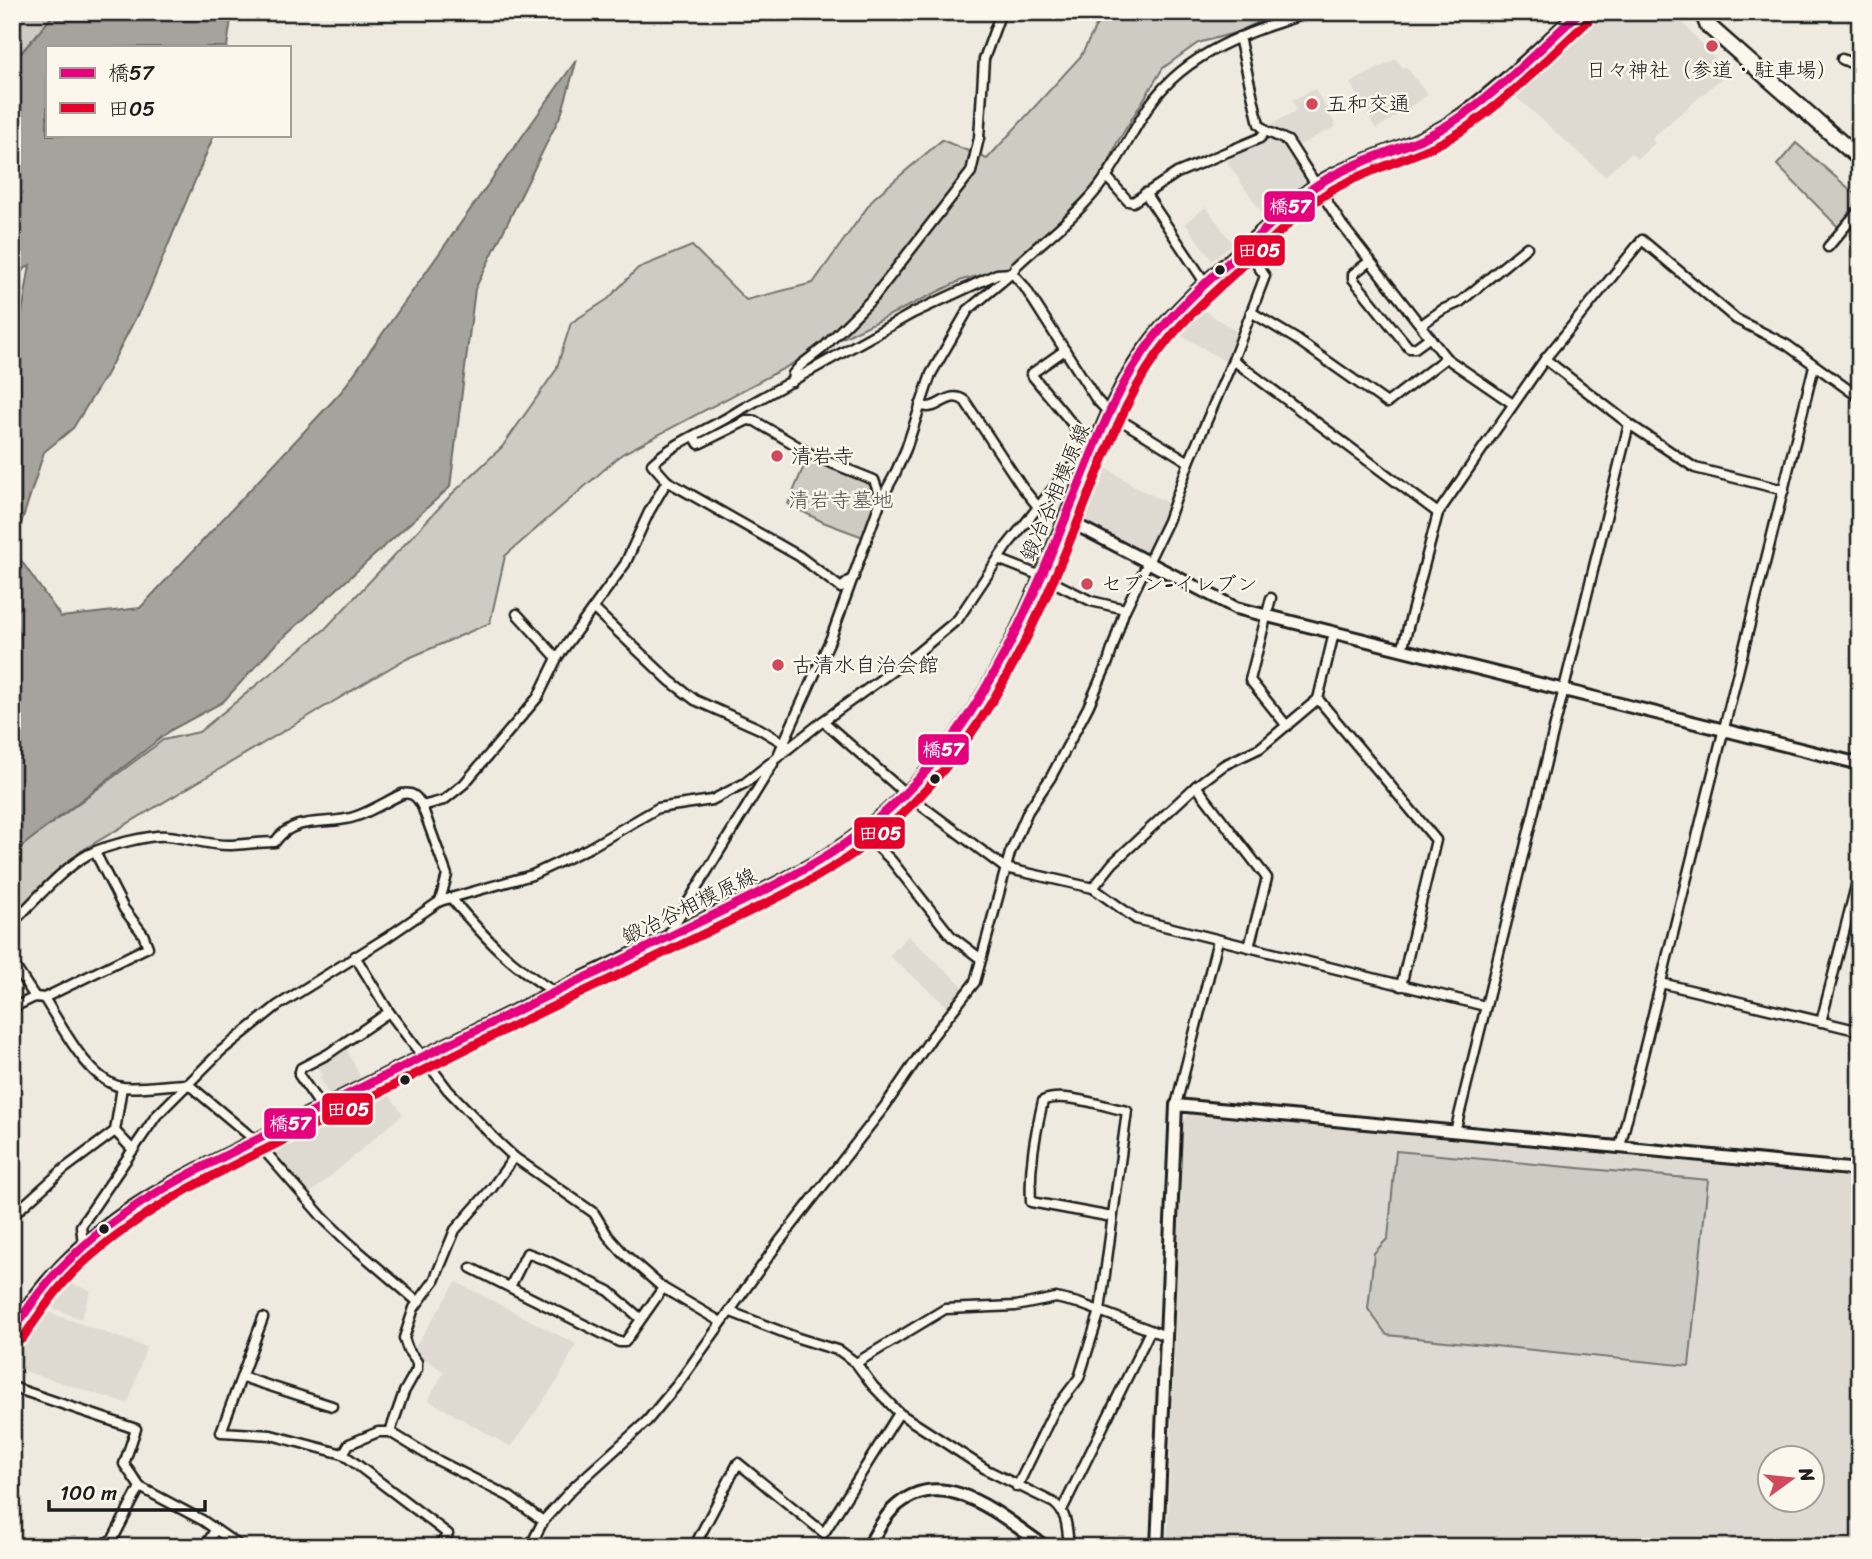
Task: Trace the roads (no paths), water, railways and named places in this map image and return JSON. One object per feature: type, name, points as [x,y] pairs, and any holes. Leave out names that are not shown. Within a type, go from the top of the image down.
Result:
[{"type":"main road","name":"鍛冶谷相模原線","points":[[12,1332],[39,1293],[83,1244],[150,1195],[665,941],[814,864],[863,832],[906,794],[949,748],[978,708],[1018,631],[1109,413],[1149,344],[1173,315],[1317,185],[1366,161],[1430,135],[1452,122],[1580,12]]},
{"type":"street","points":[[792,382],[793,374],[801,365],[823,348],[881,288],[971,172],[979,138],[984,59],[1001,12]]},
{"type":"street","points":[[787,746],[855,577],[881,500],[894,476],[931,374],[968,310],[1094,194],[1152,102],[1182,69],[1239,37],[1311,12]]},
{"type":"street","points":[[1700,12],[1746,60],[1860,163]]},
{"type":"street","points":[[1239,37],[1259,124],[1266,131],[1288,141],[1342,225],[1446,358],[1513,404]]},
{"type":"street","points":[[1842,59],[1860,67]]},
{"type":"street","points":[[1825,130],[1860,155]]},
{"type":"street","points":[[1106,176],[1128,201],[1133,202],[1177,173],[1260,138],[1266,131]]},
{"type":"street","points":[[1145,193],[1206,284]]},
{"type":"street","points":[[1828,247],[1860,209]]},
{"type":"street","points":[[1402,650],[1437,513],[1545,359],[1642,240],[1736,319],[1787,345],[1860,398]]},
{"type":"street","points":[[1421,324],[1460,302],[1527,247]]},
{"type":"street","points":[[530,1547],[543,1521],[573,1488],[653,1413],[677,1385],[779,1242],[885,1106],[932,1037],[975,982],[1005,868],[1028,811],[1051,777],[1108,662],[1125,609],[1168,521],[1188,462],[1233,360],[1265,276],[1245,248]]},
{"type":"street","points":[[1370,261],[1353,274],[1353,279],[1409,348],[1415,348],[1430,337]]},
{"type":"street","points":[[855,577],[841,588],[799,556],[667,481],[652,464],[682,441],[913,313],[997,274],[1012,272]]},
{"type":"street","points":[[1012,272],[1024,286],[1096,399],[1109,413],[1188,462]]},
{"type":"street","points":[[1251,312],[1296,339],[1387,403],[1446,358]]},
{"type":"street","points":[[665,941],[775,760],[787,746],[948,629],[968,606],[998,559],[1068,470],[1091,456],[1031,374],[1065,350]]},
{"type":"street","points":[[1545,359],[1629,424],[1695,468],[1784,489]]},
{"type":"street","points":[[1233,360],[1437,513]]},
{"type":"street","points":[[1620,1147],[1814,366]]},
{"type":"street","points":[[920,405],[925,408],[934,407],[952,396],[958,396],[965,401],[1039,508]]},
{"type":"street","points":[[694,436],[699,444],[748,420],[755,422],[814,456],[874,480],[881,500]]},
{"type":"street","points":[[1454,1132],[1629,424]]},
{"type":"street","points":[[422,806],[444,800],[477,771],[538,697],[557,658],[625,564],[667,481]]},
{"type":"street","points":[[1065,519],[1236,608],[1860,764]]},
{"type":"street","points":[[998,559],[1041,576],[1091,601],[1125,609]]},
{"type":"street","points":[[1271,598],[1251,680],[1287,726]]},
{"type":"street","points":[[594,609],[670,681],[695,700],[760,729],[787,746]]},
{"type":"street","points":[[517,614],[557,658]]},
{"type":"street","points":[[1093,888],[1113,863],[1196,786],[1224,765],[1260,748],[1318,699],[1334,634]]},
{"type":"street","points":[[1318,699],[1436,841],[1401,986]]},
{"type":"street","points":[[823,721],[906,794],[1005,868],[1093,888],[1136,919],[1485,1006]]},
{"type":"street","points":[[83,1244],[81,1226],[156,1116],[221,1051],[278,1006],[440,901],[532,875],[665,806],[696,804],[724,796],[775,760]]},
{"type":"street","points":[[1196,786],[1267,878],[1249,947]]},
{"type":"street","points":[[12,923],[61,876],[95,852],[155,835],[193,842],[233,845],[245,842],[275,842],[281,834],[300,824],[334,822],[356,817],[408,793],[415,796],[422,806],[447,875],[440,901]]},
{"type":"street","points":[[863,832],[891,860],[951,936],[981,959]]},
{"type":"street","points":[[12,1008],[148,947],[124,909],[95,852]]},
{"type":"street","points":[[1821,1022],[1860,870]]},
{"type":"street","points":[[451,898],[495,948],[523,973],[556,993]]},
{"type":"street","points":[[1157,1547],[1175,1105],[1218,940]]},
{"type":"street","points":[[355,956],[389,1012],[448,1090],[514,1157],[594,1213],[608,1236],[623,1253],[663,1288],[721,1322]]},
{"type":"street","points":[[12,962],[101,1079],[122,1087],[188,1084],[256,1141],[324,1219],[418,1302]]},
{"type":"street","points":[[1661,983],[1860,1031]]},
{"type":"street","points":[[322,1108],[299,1075],[301,1068],[328,1054],[389,1012]]},
{"type":"street","points":[[12,1216],[64,1169],[115,1131],[122,1087]]},
{"type":"street","points":[[1017,1487],[1054,1411],[1079,1378],[1100,1311],[1127,1111],[1079,1100],[1050,1097],[1043,1101],[1032,1148],[1029,1181],[1031,1202],[1112,1217]]},
{"type":"street","points":[[1175,1105],[1860,1170]]},
{"type":"street","points":[[115,1131],[132,1150]]},
{"type":"street","points":[[390,1432],[404,1392],[417,1368],[417,1362],[408,1350],[404,1338],[408,1324],[418,1302],[434,1280],[456,1230],[514,1157]]},
{"type":"street","points":[[509,1287],[527,1253],[609,1291],[640,1318]]},
{"type":"street","points":[[471,1268],[619,1342],[625,1342],[663,1288]]},
{"type":"street","points":[[856,1363],[945,1309],[1016,1306],[1056,1298],[1166,1336]]},
{"type":"street","points":[[731,1312],[798,1338],[841,1351],[856,1363],[873,1386],[899,1413],[987,1470],[1054,1503],[1062,1510],[1069,1547]]},
{"type":"street","points":[[263,1318],[221,1432],[271,1435],[343,1454],[448,1534],[439,1547]]},
{"type":"street","points":[[1062,1510],[1150,1331]]},
{"type":"street","points":[[242,1377],[332,1406]]},
{"type":"street","points":[[12,1387],[136,1429],[124,1464],[140,1487],[240,1547]]},
{"type":"street","points":[[694,1547],[738,1463],[824,1533],[899,1413]]},
{"type":"street","points":[[343,1454],[349,1444],[378,1432],[390,1432],[430,1457],[510,1497],[543,1521]]},
{"type":"street","points":[[98,1547],[113,1539],[140,1487]]},
{"type":"street","points":[[868,1547],[889,1513],[902,1500],[917,1492],[949,1489],[971,1498],[1046,1547]]},
{"type":"street","points":[[205,1547],[215,1530]]},
{"type":"place","name":"日々神社（参道・駐車場）","points":[[1712,46]]},
{"type":"place","name":"五和交通","points":[[1312,104]]},
{"type":"place","name":"清岩寺","points":[[777,456]]},
{"type":"place","name":"セブン-イレブン","points":[[1087,584]]},
{"type":"place","name":"古清水自治会館","points":[[778,665]]},
{"type":"park label","name":"清岩寺墓地","points":[[841,500]]}]
